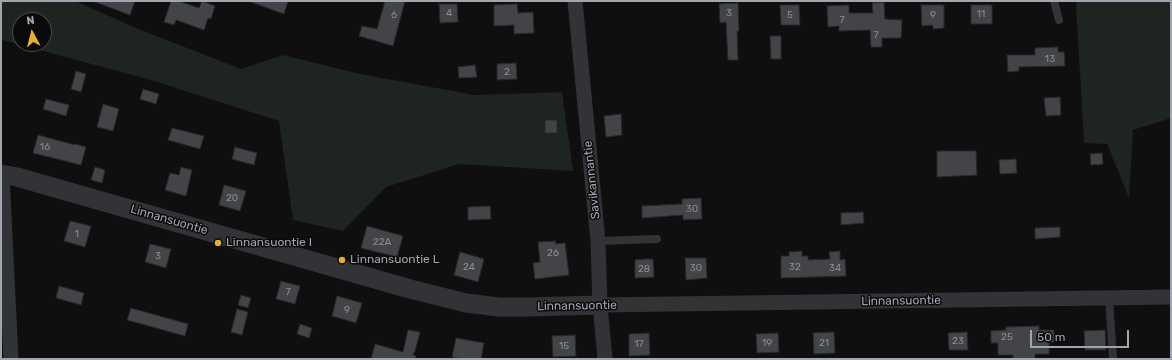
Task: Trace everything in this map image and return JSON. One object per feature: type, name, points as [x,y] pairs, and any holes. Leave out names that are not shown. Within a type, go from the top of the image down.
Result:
[{"type":"street","name":"Savikannantie","points":[[575,1],[598,241],[600,305],[605,359]]},
{"type":"street","name":"Linnansuontie","points":[[1,174],[17,177],[410,289],[466,303],[499,307],[1171,297]]},
{"type":"street","points":[[1,174],[11,359]]},
{"type":"lane","points":[[1054,1],[1059,20]]},
{"type":"lane","points":[[598,241],[657,239]]},
{"type":"lane","points":[[1109,298],[1113,359]]},
{"type":"shaded area","points":[[1,1],[75,1],[136,28],[241,69],[283,55],[360,74],[475,95],[562,92],[573,171],[459,164],[386,187],[343,231],[293,220],[279,121],[151,80],[47,52],[52,52],[52,12],[12,12],[12,43],[2,40]]},
{"type":"shaded area","points":[[1079,1],[1171,1],[1171,118],[1133,130],[1129,198],[1107,144],[1084,143],[1076,3]]},
{"type":"building","points":[[135,1],[130,15],[95,2]]},
{"type":"building","points":[[171,1],[178,1],[199,8],[202,1],[215,6],[211,19],[208,18],[204,30],[176,20],[174,25],[164,22]]},
{"type":"building","points":[[251,1],[288,1],[284,14]]},
{"type":"building","points":[[385,1],[405,1],[393,46],[359,36],[362,26],[377,29]]},
{"type":"building","points":[[884,2],[885,19],[902,20],[901,38],[882,38],[882,47],[871,47],[870,30],[839,31],[839,26],[828,27],[827,6],[849,5],[849,13],[873,13],[872,3]]},
{"type":"building","points":[[738,3],[738,60],[728,60],[726,22],[720,23],[719,4]]},
{"type":"building","points":[[439,4],[457,4],[458,22],[440,23]]},
{"type":"building","points":[[517,4],[518,13],[533,12],[534,33],[514,34],[514,25],[494,26],[494,5]]},
{"type":"building","points":[[780,5],[799,5],[800,25],[781,25]]},
{"type":"building","points":[[921,5],[944,5],[944,28],[933,29],[933,25],[922,26]]},
{"type":"building","points":[[971,5],[992,5],[992,24],[971,24]]},
{"type":"building","points":[[770,36],[781,36],[781,59],[771,59]]},
{"type":"building","points":[[1058,47],[1058,52],[1064,52],[1065,66],[1019,67],[1019,71],[1008,72],[1007,55],[1035,55],[1035,48]]},
{"type":"building","points":[[516,63],[517,79],[497,80],[497,64]]},
{"type":"building","points":[[475,65],[477,77],[459,78],[458,67]]},
{"type":"building","points":[[76,71],[86,74],[81,92],[71,89]]},
{"type":"building","points":[[143,89],[159,94],[156,104],[140,99]]},
{"type":"building","points":[[1060,97],[1061,115],[1046,116],[1044,98]]},
{"type":"building","points":[[46,99],[69,105],[66,116],[43,109]]},
{"type":"building","points":[[103,104],[119,109],[113,131],[97,127]]},
{"type":"building","points":[[621,114],[622,135],[606,137],[604,116]]},
{"type":"building","points":[[545,120],[557,120],[557,133],[545,133]]},
{"type":"building","points":[[172,128],[204,136],[200,149],[168,140]]},
{"type":"building","points":[[38,135],[86,147],[81,165],[33,153]]},
{"type":"building","points":[[235,147],[257,153],[254,165],[232,159]]},
{"type":"building","points":[[937,151],[976,151],[977,175],[937,177]]},
{"type":"building","points":[[1102,153],[1103,164],[1091,165],[1090,154]]},
{"type":"building","points":[[1016,159],[1017,173],[1000,174],[999,160]]},
{"type":"building","points":[[95,167],[105,170],[102,183],[91,180]]},
{"type":"building","points":[[181,167],[192,170],[186,196],[165,190],[170,173],[179,175]]},
{"type":"building","points":[[224,185],[246,191],[240,211],[219,205]]},
{"type":"building","points":[[701,198],[702,219],[683,220],[683,215],[642,218],[642,206],[682,204],[682,199]]},
{"type":"building","points":[[490,206],[491,219],[468,220],[468,207]]},
{"type":"building","points":[[863,212],[864,223],[841,225],[841,213]]},
{"type":"building","points":[[70,221],[91,226],[85,247],[64,241]]},
{"type":"building","points":[[367,226],[403,236],[397,257],[361,248]]},
{"type":"building","points":[[1060,227],[1060,237],[1035,239],[1035,228]]},
{"type":"building","points":[[555,241],[556,244],[565,243],[569,275],[535,279],[533,263],[540,262],[538,242]]},
{"type":"building","points":[[150,244],[171,249],[166,268],[145,262]]},
{"type":"building","points":[[802,251],[802,256],[808,256],[808,260],[830,259],[829,252],[840,251],[840,260],[845,259],[846,276],[781,278],[781,256],[789,256],[789,252]]},
{"type":"building","points":[[460,252],[484,259],[478,282],[454,275]]},
{"type":"building","points":[[685,258],[706,258],[707,278],[686,280]]},
{"type":"building","points":[[653,259],[654,277],[635,278],[635,260]]},
{"type":"building","points":[[281,281],[300,286],[295,304],[276,299]]},
{"type":"building","points":[[59,286],[84,293],[81,305],[56,298]]},
{"type":"building","points":[[241,295],[251,298],[248,308],[238,305]]},
{"type":"building","points":[[337,296],[362,303],[356,323],[332,316]]},
{"type":"building","points":[[131,308],[188,324],[185,336],[127,320]]},
{"type":"building","points":[[237,309],[248,312],[242,335],[231,332]]},
{"type":"building","points":[[300,324],[312,328],[309,338],[297,334]]},
{"type":"building","points":[[1039,326],[1039,330],[1054,330],[1054,342],[1049,342],[1049,354],[1035,354],[1035,359],[1013,359],[1013,355],[998,355],[998,343],[991,343],[991,331],[1006,330],[1006,327]]},
{"type":"building","points":[[408,330],[420,332],[413,355],[416,356],[415,359],[371,359],[375,344],[403,352]]},
{"type":"building","points":[[1105,330],[1106,350],[1085,350],[1084,331]]},
{"type":"building","points":[[834,332],[835,353],[814,354],[813,333]]},
{"type":"building","points":[[967,332],[968,350],[949,350],[948,333]]},
{"type":"building","points":[[649,333],[650,355],[629,356],[629,334]]},
{"type":"building","points":[[778,333],[779,352],[757,353],[756,334]]},
{"type":"building","points":[[575,335],[576,356],[553,357],[552,336]]},
{"type":"building","points":[[456,338],[484,343],[481,359],[462,359],[452,357]]},
{"type":"place","name":"Linnansuontie I","points":[[218,243]]},
{"type":"place","name":"Linnansuontie L","points":[[342,260]]}]
